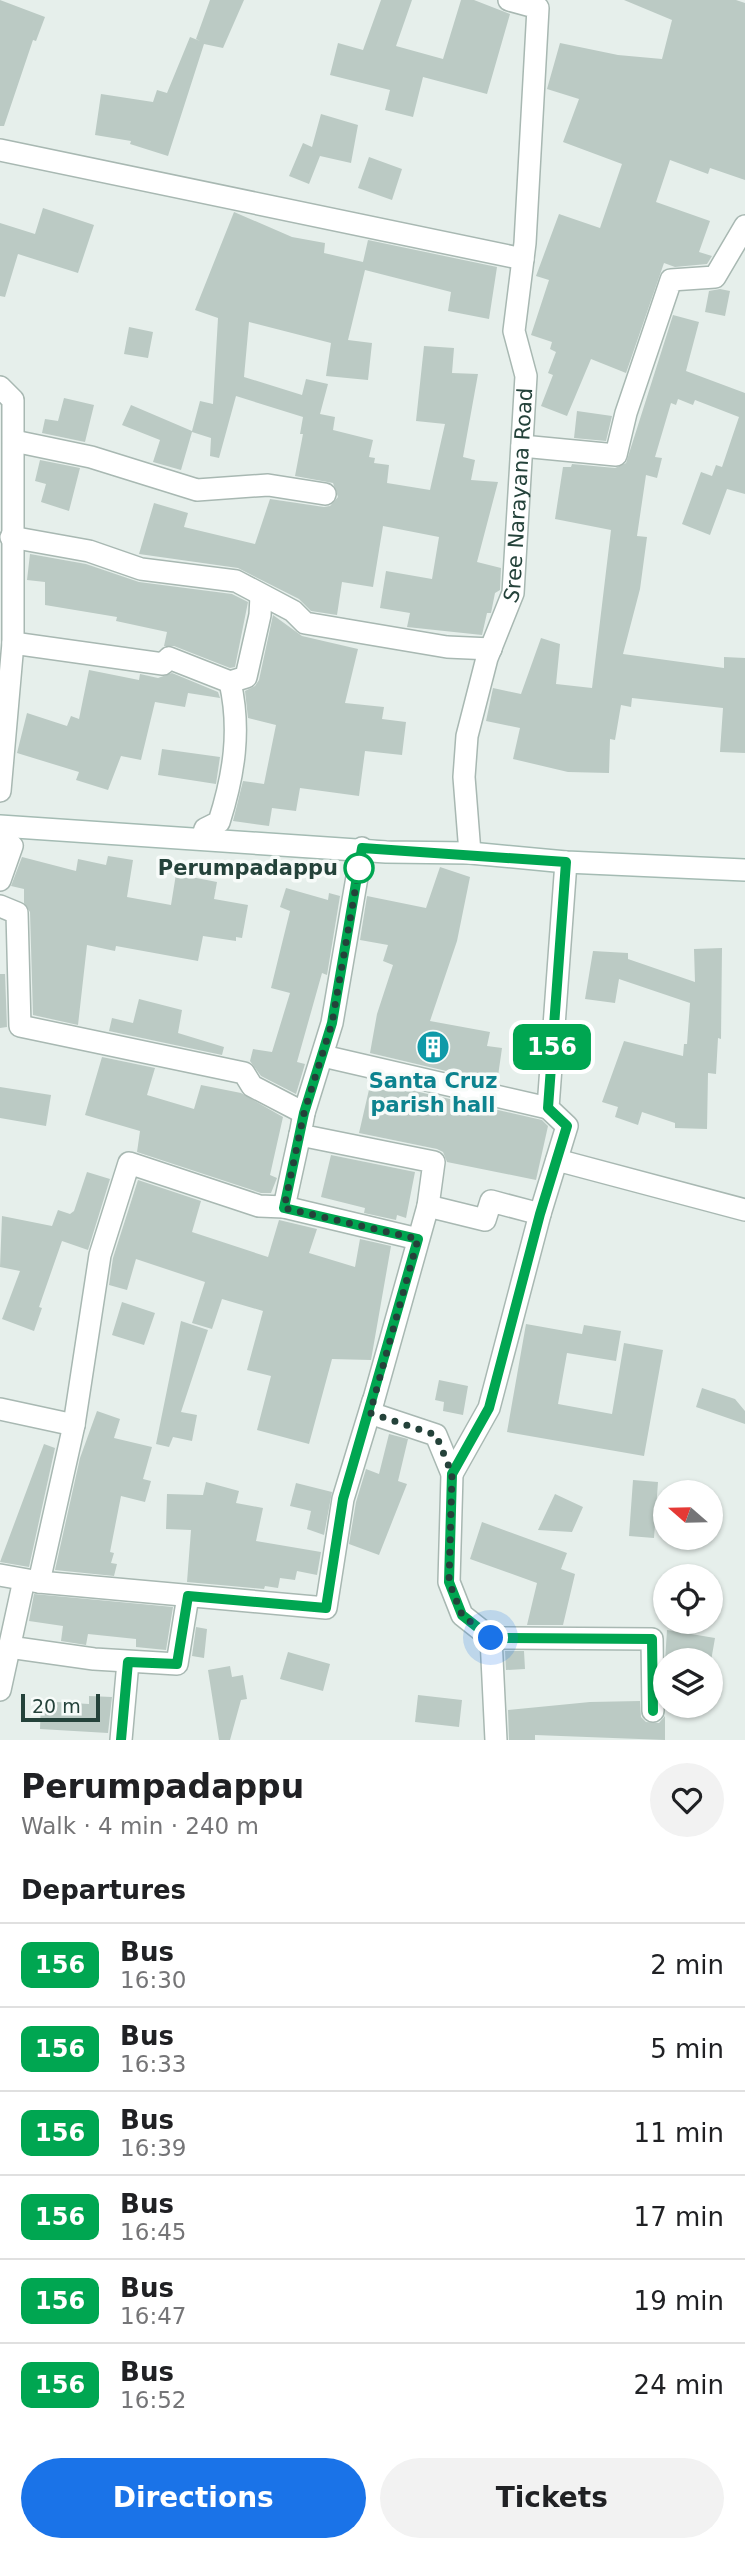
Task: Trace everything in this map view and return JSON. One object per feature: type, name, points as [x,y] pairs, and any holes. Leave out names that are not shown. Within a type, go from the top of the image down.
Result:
[{"type":"street","name":"Sree Narayana Road","points":[[470,853],[464,776],[467,736],[491,649],[513,593],[526,376],[514,331],[523,259],[538,8],[509,0]]},
{"type":"street","points":[[0,150],[523,259]]},
{"type":"street","points":[[522,446],[616,455],[626,413],[671,280],[715,277],[745,226]]},
{"type":"street","points":[[0,387],[12,400],[14,441],[11,537],[13,643],[0,791]]},
{"type":"street","points":[[14,441],[91,457],[197,490],[268,485],[325,494]]},
{"type":"street","points":[[11,537],[89,551],[141,569],[236,581],[293,611],[305,623],[447,647],[491,649]]},
{"type":"street","points":[[13,643],[163,664],[169,658],[230,681],[246,677],[260,615],[261,596]]},
{"type":"street","points":[[202,838],[205,830],[219,822],[227,798],[238,717],[230,681]]},
{"type":"street","points":[[0,826],[470,853],[566,862],[745,870]]},
{"type":"street","points":[[0,835],[12,846],[0,880]]},
{"type":"street","points":[[284,1208],[302,1123],[332,1023],[362,848]]},
{"type":"street","points":[[548,1108],[566,862]]},
{"type":"street","points":[[0,906],[18,914],[20,1026],[244,1073],[252,1086],[302,1123],[434,1161],[428,1206],[343,1499],[326,1608],[32,1581],[0,1575]]},
{"type":"street","points":[[323,1056],[548,1108],[567,1126],[540,1214],[489,1408],[452,1474]]},
{"type":"street","points":[[557,1160],[745,1210]]},
{"type":"street","points":[[0,1690],[9,1647],[32,1581],[74,1425],[100,1255],[129,1163],[259,1206],[284,1208],[418,1239]]},
{"type":"street","points":[[428,1206],[485,1220],[491,1200],[540,1214]]},
{"type":"street","points":[[374,1395],[370,1413],[436,1435],[452,1474],[449,1582],[462,1615],[491,1638],[652,1639],[653,1711]]},
{"type":"street","points":[[0,1409],[74,1425]]},
{"type":"street","points":[[9,1647],[128,1662],[177,1664],[188,1596]]},
{"type":"street","points":[[491,1638],[496,1740]]},
{"type":"street","points":[[121,1740],[128,1662]]},
{"type":"building","points":[[0,0],[45,17],[36,41],[33,40],[4,126],[0,126]]},
{"type":"building","points":[[210,0],[244,0],[223,48],[204,44],[168,156],[130,144],[131,141],[95,135],[101,94],[153,102],[157,90],[167,93],[190,37],[200,41],[196,39]]},
{"type":"building","points":[[381,0],[412,0],[396,46],[443,59],[461,0],[474,0],[510,14],[487,94],[423,77],[413,117],[385,110],[390,90],[330,75],[338,43],[363,50]]},
{"type":"building","points":[[624,0],[736,0],[745,3],[745,180],[710,168],[708,174],[670,160],[656,202],[710,221],[699,252],[712,256],[707,264],[675,267],[664,263],[626,373],[591,359],[567,416],[541,406],[553,375],[548,373],[556,352],[550,349],[552,342],[531,335],[549,280],[536,276],[559,214],[600,228],[622,164],[563,142],[579,99],[547,89],[560,43],[618,55],[662,59],[672,20]]},
{"type":"building","points":[[321,114],[358,125],[351,163],[320,156],[309,184],[289,176],[303,143],[312,147]]},
{"type":"building","points":[[369,157],[402,169],[392,200],[358,188]]},
{"type":"building","points":[[43,208],[94,225],[78,273],[18,254],[5,297],[0,296],[0,223],[35,234]]},
{"type":"building","points":[[234,212],[292,237],[325,243],[324,253],[363,262],[368,240],[497,267],[489,319],[448,311],[451,292],[365,270],[348,340],[372,343],[368,380],[326,376],[331,343],[249,322],[244,377],[302,395],[306,379],[328,384],[320,414],[335,417],[333,430],[373,440],[369,457],[375,458],[374,463],[389,465],[387,483],[430,490],[445,424],[416,421],[424,346],[454,348],[452,373],[478,374],[463,457],[475,460],[471,480],[498,482],[477,562],[501,568],[500,590],[495,593],[491,613],[487,613],[482,635],[407,627],[410,613],[380,608],[386,571],[432,579],[439,537],[383,526],[373,587],[342,582],[337,615],[311,611],[299,599],[238,568],[139,554],[154,503],[188,513],[184,527],[255,544],[270,499],[324,507],[330,506],[338,497],[333,483],[295,476],[303,434],[300,434],[303,417],[236,396],[219,458],[210,456],[211,438],[192,432],[181,470],[153,462],[160,440],[122,425],[131,405],[192,431],[200,401],[213,404],[218,318],[195,310]]},
{"type":"building","points":[[709,291],[730,291],[725,316],[705,312]]},
{"type":"building","points":[[673,315],[699,322],[686,371],[745,393],[745,494],[727,489],[710,535],[682,524],[701,472],[712,476],[716,465],[722,467],[739,417],[695,400],[693,405],[678,399],[676,405],[671,403],[655,457],[662,458],[657,478],[646,475],[637,536],[647,537],[640,589],[623,654],[724,668],[724,657],[745,658],[745,753],[720,752],[723,708],[632,698],[631,707],[621,705],[615,740],[610,739],[609,773],[568,772],[513,759],[520,728],[486,721],[493,688],[521,694],[541,638],[560,644],[556,684],[592,688],[611,530],[555,519],[563,467],[571,467],[572,464],[615,468],[626,463]]},
{"type":"building","points":[[129,327],[153,332],[148,358],[124,354]]},
{"type":"building","points":[[64,398],[94,405],[85,442],[42,433],[45,419],[58,421]]},
{"type":"building","points":[[577,411],[612,416],[606,441],[574,438]]},
{"type":"building","points":[[40,460],[80,468],[69,511],[41,502],[46,484],[35,481]]},
{"type":"building","points":[[30,554],[86,564],[139,582],[232,594],[248,602],[235,667],[230,668],[174,646],[164,646],[167,632],[116,621],[117,617],[45,605],[45,582],[27,580]]},
{"type":"building","points":[[273,615],[302,636],[358,649],[345,703],[384,707],[382,719],[406,722],[402,755],[365,751],[359,796],[300,788],[296,811],[272,808],[269,826],[233,821],[243,781],[264,784],[276,725],[248,718],[245,691],[255,686],[259,680]]},
{"type":"building","points":[[89,670],[139,680],[140,674],[158,678],[172,673],[218,692],[220,698],[188,693],[185,707],[155,702],[141,760],[121,756],[108,790],[76,780],[79,772],[17,753],[27,713],[67,726],[71,716],[79,719]]},
{"type":"building","points":[[162,749],[220,757],[216,784],[158,775]]},
{"type":"building","points":[[108,856],[133,860],[127,897],[171,905],[176,874],[217,882],[214,899],[248,905],[242,938],[236,937],[236,941],[203,936],[198,961],[116,946],[115,951],[87,945],[78,1025],[33,1015],[30,912],[24,903],[24,889],[11,886],[22,857],[76,871],[78,859],[106,865]]},
{"type":"building","points":[[440,867],[470,877],[457,941],[430,1021],[490,1032],[487,1046],[502,1048],[497,1083],[370,1053],[377,1014],[393,965],[383,961],[388,945],[360,940],[367,896],[426,908]]},
{"type":"building","points":[[286,888],[328,900],[329,893],[340,896],[327,975],[322,973],[297,1062],[305,1064],[296,1094],[261,1076],[250,1061],[253,1049],[272,1052],[290,993],[271,988],[290,911],[280,907]]},
{"type":"building","points":[[722,948],[721,1039],[718,1038],[716,1074],[708,1073],[707,1129],[675,1128],[675,1123],[642,1112],[638,1125],[615,1117],[618,1107],[602,1102],[624,1041],[683,1056],[684,1044],[687,1044],[690,1003],[619,979],[615,1003],[585,999],[593,951],[628,953],[628,959],[695,982],[694,949]]},
{"type":"building","points":[[0,974],[5,974],[7,1027],[0,1028]]},
{"type":"building","points":[[139,999],[182,1010],[178,1033],[224,1047],[222,1055],[109,1031],[112,1018],[133,1023]]},
{"type":"building","points":[[102,1057],[155,1068],[147,1095],[194,1109],[201,1085],[241,1093],[283,1117],[270,1175],[277,1178],[271,1193],[261,1193],[137,1152],[140,1131],[85,1115]]},
{"type":"building","points":[[371,1081],[542,1120],[548,1126],[536,1180],[447,1162],[443,1152],[437,1149],[359,1133]]},
{"type":"building","points":[[0,1087],[51,1095],[46,1126],[0,1118]]},
{"type":"building","points":[[331,1155],[415,1172],[406,1218],[397,1215],[396,1220],[364,1213],[365,1208],[321,1197]]},
{"type":"building","points":[[87,1172],[110,1179],[88,1250],[62,1241],[39,1307],[42,1308],[34,1331],[2,1319],[20,1271],[0,1267],[2,1216],[52,1226],[58,1210],[70,1214],[74,1211]]},
{"type":"building","points":[[138,1180],[201,1201],[192,1232],[268,1257],[279,1220],[317,1229],[309,1253],[355,1267],[360,1239],[391,1246],[371,1360],[332,1359],[309,1444],[257,1430],[271,1376],[247,1370],[263,1311],[222,1299],[212,1329],[192,1323],[205,1282],[136,1259],[127,1290],[109,1285],[113,1258]]},
{"type":"building","points":[[122,1302],[155,1313],[144,1345],[112,1335]]},
{"type":"building","points":[[181,1321],[208,1330],[181,1412],[197,1415],[192,1441],[173,1437],[169,1447],[156,1444]]},
{"type":"building","points":[[526,1324],[582,1334],[584,1325],[621,1331],[616,1361],[567,1353],[558,1404],[612,1414],[624,1343],[663,1350],[644,1456],[507,1432]]},
{"type":"building","points":[[439,1380],[468,1386],[463,1415],[443,1411],[444,1402],[435,1400]]},
{"type":"building","points":[[702,1388],[735,1399],[745,1411],[745,1424],[696,1407]]},
{"type":"building","points":[[97,1411],[120,1419],[114,1438],[152,1447],[143,1479],[151,1481],[145,1502],[121,1496],[110,1552],[114,1553],[111,1563],[117,1564],[114,1576],[55,1570],[80,1458]]},
{"type":"building","points":[[389,1434],[408,1439],[398,1481],[407,1484],[379,1555],[349,1544],[356,1502],[366,1469],[379,1474]]},
{"type":"building","points":[[44,1444],[55,1448],[29,1567],[0,1562]]},
{"type":"building","points":[[633,1480],[653,1482],[653,1538],[629,1536]]},
{"type":"building","points":[[206,1482],[239,1491],[236,1503],[263,1508],[256,1541],[321,1552],[317,1575],[297,1571],[295,1580],[280,1578],[278,1588],[265,1586],[264,1589],[187,1582],[191,1530],[166,1529],[167,1494],[203,1495]]},
{"type":"building","points":[[296,1483],[332,1492],[324,1535],[307,1529],[311,1511],[290,1506]]},
{"type":"building","points":[[555,1494],[583,1507],[572,1532],[538,1530]]},
{"type":"building","points":[[482,1522],[567,1553],[561,1569],[575,1574],[563,1625],[527,1625],[537,1583],[470,1559]]},
{"type":"building","points":[[34,1594],[173,1607],[166,1650],[136,1647],[136,1639],[88,1634],[86,1645],[61,1641],[63,1626],[29,1621]]},
{"type":"building","points":[[196,1627],[207,1629],[204,1658],[192,1656]]},
{"type":"building","points":[[667,1634],[715,1638],[713,1648],[666,1648]]},
{"type":"building","points":[[505,1651],[524,1651],[525,1669],[506,1670]]},
{"type":"building","points":[[288,1652],[330,1664],[323,1691],[280,1679]]},
{"type":"building","points":[[230,1666],[232,1677],[243,1675],[247,1699],[241,1700],[230,1740],[219,1740],[208,1670]]},
{"type":"building","points":[[418,1695],[462,1700],[459,1727],[415,1722]]},
{"type":"building","points":[[89,1696],[112,1697],[108,1733],[40,1729],[41,1701],[89,1704]]},
{"type":"building","points":[[640,1701],[641,1717],[646,1722],[659,1723],[665,1718],[665,1740],[535,1735],[535,1740],[509,1740],[508,1710],[590,1702]]},
{"type":"bus line","name":"156","points":[[121,1740],[128,1662],[177,1664],[188,1596],[326,1608],[343,1499],[418,1239],[284,1208],[304,1113],[332,1023],[362,848],[386,852],[470,853],[566,862],[548,1108],[567,1126],[540,1214],[489,1408],[452,1474],[449,1582],[462,1615],[491,1638],[652,1639],[653,1711]]},
{"type":"place","name":"Perumpadappu","points":[[359,868]]},
{"type":"place","name":"Santa Cruz parish hall","points":[[433,1047]]},
{"type":"route","points":[[359,868],[332,1023],[304,1113],[284,1208],[418,1239],[370,1413],[436,1435],[452,1474],[449,1582],[462,1615],[491,1638]]}]
